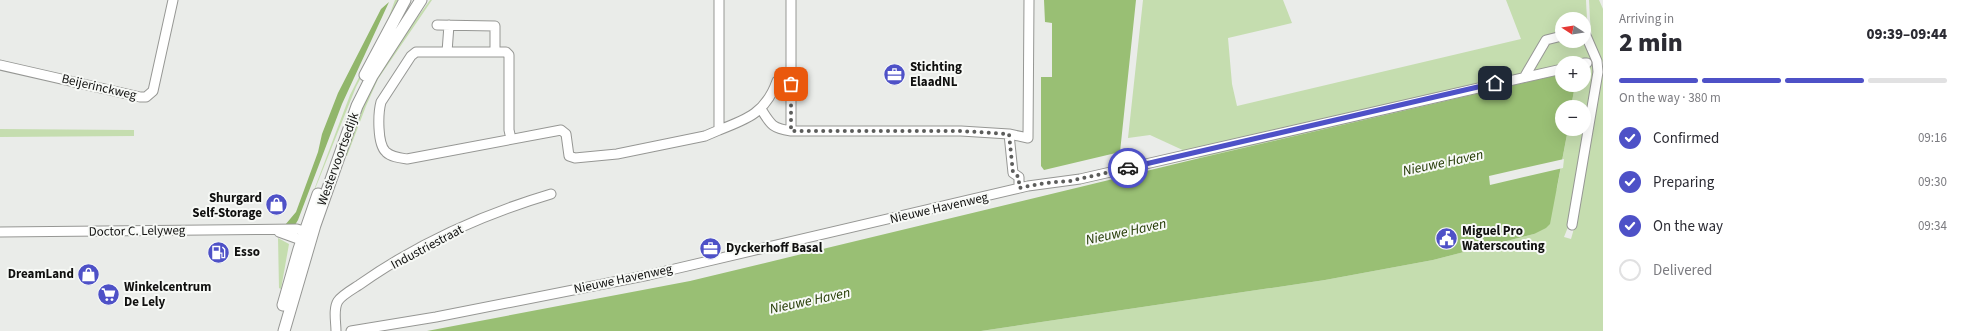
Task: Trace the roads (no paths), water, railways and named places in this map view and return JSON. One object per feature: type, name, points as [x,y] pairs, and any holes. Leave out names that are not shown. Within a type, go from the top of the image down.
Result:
[{"type":"main road","name":"Westervoortsedijk","points":[[284,330],[306,237],[357,91],[405,0]]},
{"type":"main road","name":"Westervoortsedijk","points":[[306,237],[365,90],[382,58],[421,0]]},
{"type":"street","name":"Beijerinckweg","points":[[0,65],[140,97],[146,97],[153,91],[173,0]]},
{"type":"street","points":[[719,0],[719,130]]},
{"type":"street","points":[[791,0],[791,131]]},
{"type":"street","points":[[761,109],[771,125],[777,129],[791,131],[961,131],[1009,134],[1028,138],[1029,0]]},
{"type":"street","points":[[437,24],[495,26],[495,52]]},
{"type":"street","points":[[447,52],[449,25]]},
{"type":"street","points":[[1525,76],[1546,40],[1555,38]]},
{"type":"street","points":[[1572,224],[1598,72],[1597,61],[1591,47]]},
{"type":"street","points":[[511,139],[509,130],[509,55],[506,52],[416,52],[411,56],[381,102],[379,110],[381,144],[386,152],[396,157],[407,159],[511,139],[564,131],[569,156],[575,158],[616,154],[705,136],[746,120],[761,109],[774,92],[777,81]]},
{"type":"street","name":"Nieuwe Havenweg","points":[[351,331],[436,317],[649,275],[1019,188],[1080,179],[1555,70]]},
{"type":"street","points":[[1009,134],[1013,173],[1019,177],[1019,188]]},
{"type":"street","name":"Industriestraat","points":[[336,331],[335,307],[338,300],[367,280],[416,251],[468,225],[551,194]]},
{"type":"street","name":"Doctor C. Lelyweg","points":[[0,232],[274,231],[298,229],[306,237]]},
{"type":"water","points":[[1044,0],[1136,0],[1120,152],[1044,170],[1041,166],[1041,77],[1052,77],[1052,23],[1045,22]]},
{"type":"water","name":"Nieuwe Haven","points":[[1555,76],[1555,92],[1574,92],[1572,100],[1555,100],[1555,136],[1567,136],[1550,224],[1546,228],[1534,234],[1433,260],[1325,280],[981,331],[427,331],[690,281],[1200,158]]},
{"type":"place","name":"Stichting ElaadNL","points":[[894,74]]},
{"type":"place","name":"Shurgard Self-Storage","points":[[277,205]]},
{"type":"place","name":"Miguel Pro Waterscouting","points":[[1447,238]]},
{"type":"place","name":"Dyckerhoff Basal","points":[[711,248]]},
{"type":"place","name":"Esso","points":[[218,252]]},
{"type":"place","name":"DreamLand","points":[[89,274]]},
{"type":"place","name":"Winkelcentrum De Lely","points":[[108,294]]}]
